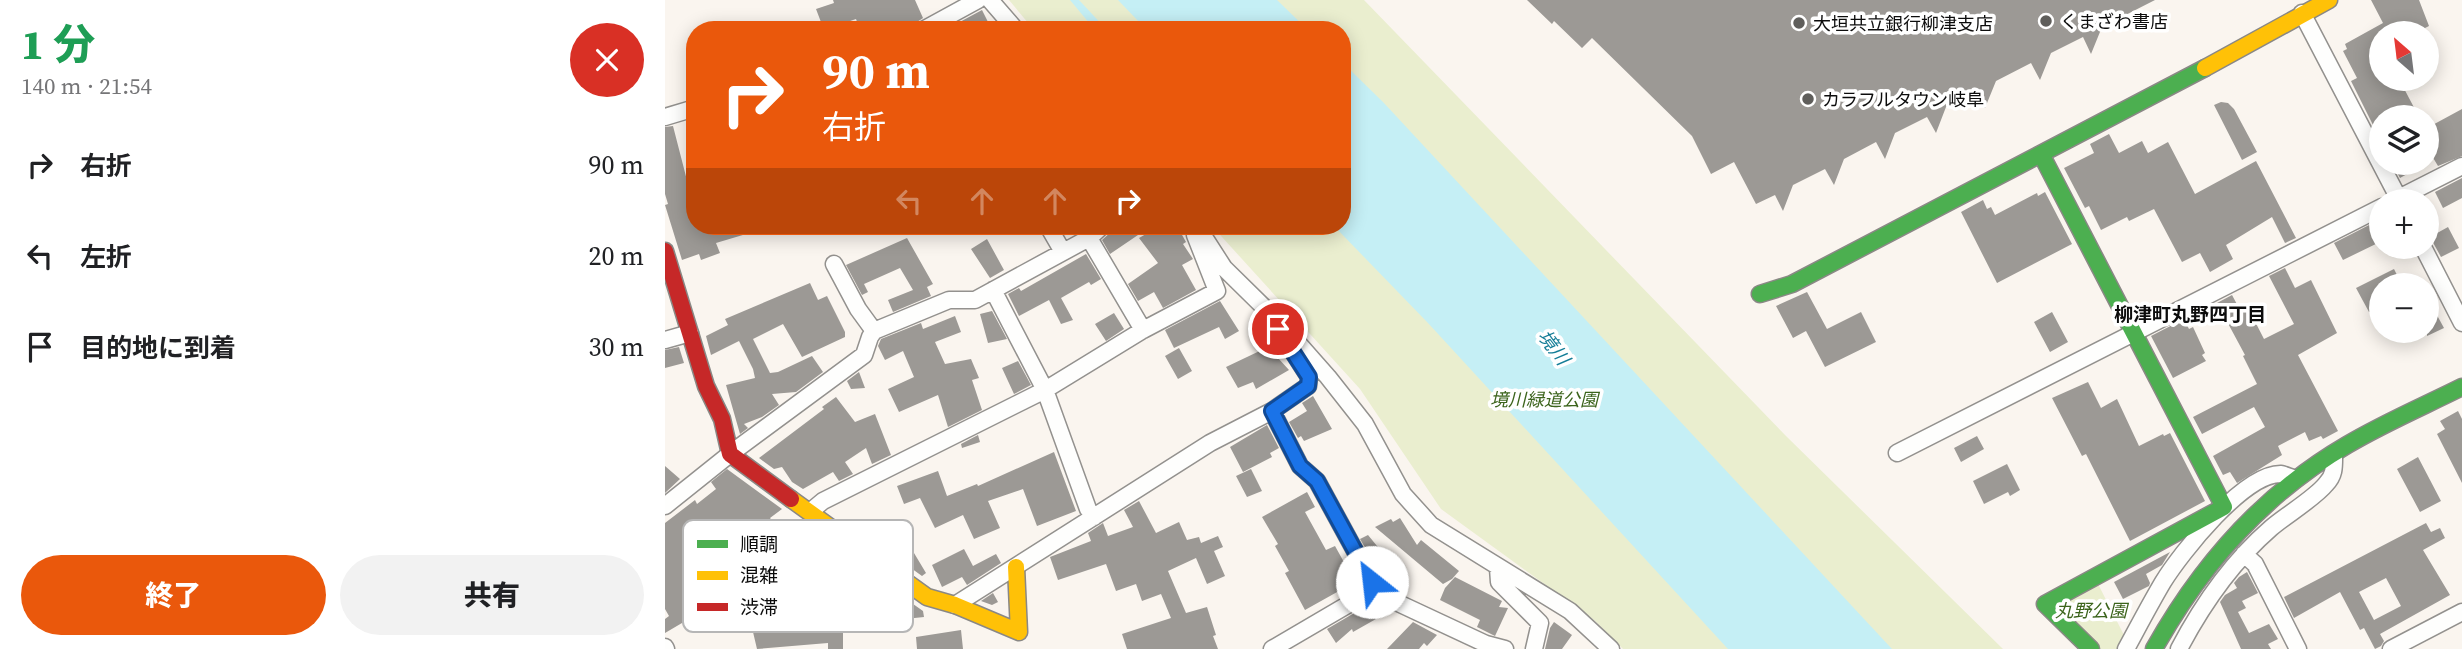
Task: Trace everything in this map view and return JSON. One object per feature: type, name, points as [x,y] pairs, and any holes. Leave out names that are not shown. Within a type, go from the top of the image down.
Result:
[{"type":"street","points":[[940,21],[978,0]]},
{"type":"street","points":[[990,0],[1008,21]]},
{"type":"street","points":[[1760,294],[1792,284],[2183,80],[2299,7],[2329,0]]},
{"type":"street","points":[[2299,7],[2391,189]]},
{"type":"street","points":[[665,117],[686,111]]},
{"type":"street","points":[[2041,154],[2224,507]]},
{"type":"street","points":[[2418,189],[2462,166]]},
{"type":"street","points":[[1897,453],[2369,214]]},
{"type":"street","points":[[1053,235],[1063,252]]},
{"type":"street","points":[[665,506],[863,355],[874,331],[949,300],[975,300],[1092,235]]},
{"type":"street","points":[[811,511],[823,501],[1045,390],[1143,330],[1217,291],[1195,235]]},
{"type":"street","points":[[1203,235],[1224,268],[1283,326],[1328,376],[1365,424],[1403,494],[1431,525],[1570,611],[1611,649]]},
{"type":"street","points":[[1089,238],[1143,330]]},
{"type":"street","points":[[665,251],[706,386],[722,419],[730,454],[822,520]]},
{"type":"street","points":[[2429,259],[2462,323]]},
{"type":"street","points":[[834,264],[858,309],[874,331]]},
{"type":"street","points":[[993,290],[1045,390],[1088,509],[1094,517]]},
{"type":"street","points":[[955,604],[1210,443],[1272,411],[1308,386],[1309,377],[1278,329],[1283,326]]},
{"type":"street","points":[[665,340],[690,333]]},
{"type":"street","points":[[2154,649],[2173,612],[2204,568],[2235,531],[2296,480],[2334,454],[2462,387]]},
{"type":"street","points":[[1272,411],[1300,466],[1317,481],[1372,582],[1375,594]]},
{"type":"street","points":[[2179,649],[2213,593],[2244,554],[2269,529],[2326,485],[2334,471],[2334,454]]},
{"type":"street","points":[[2126,649],[2164,581],[2199,534],[2224,507],[2256,481],[2280,474],[2296,480]]},
{"type":"street","points":[[2091,649],[2046,604],[2224,507]]},
{"type":"street","points":[[2244,554],[2255,564],[2298,649]]},
{"type":"street","points":[[1016,567],[1018,649]]},
{"type":"street","points":[[1498,568],[1499,582],[1540,623],[1534,649]]},
{"type":"street","points":[[913,587],[927,597],[955,604],[1019,632]]},
{"type":"street","points":[[1272,649],[1366,594],[1381,595],[1505,649]]},
{"type":"street","points":[[2391,649],[2462,612]]},
{"type":"green space","name":"境川緑道公園","points":[[1009,0],[1364,0],[1786,436],[2003,649],[1623,649],[1594,620],[1441,509],[1360,389],[1220,235],[1351,235],[1351,21],[1026,21]]},
{"type":"green space","name":"丸野公園","points":[[2098,584],[2127,641],[2122,649],[2101,649],[2059,606]]},
{"type":"water","points":[[1070,0],[1079,0],[1099,21],[1088,21]]},
{"type":"water","points":[[1118,0],[1277,0],[1299,21],[1138,21]]},
{"type":"water","name":"境川","points":[[1351,71],[1892,649],[1728,649],[1428,323],[1343,235],[1351,235]]},
{"type":"building","points":[[833,0],[915,0],[923,18],[918,21],[821,21],[816,9],[834,3]]},
{"type":"building","name":"カラフルタウン岐阜","points":[[1527,0],[2155,0],[2102,27],[2091,54],[2083,37],[2051,53],[2040,80],[2031,63],[1996,81],[1985,108],[1977,91],[1946,107],[1936,133],[1927,117],[1895,133],[1885,159],[1876,142],[1844,159],[1834,185],[1825,169],[1793,185],[1783,211],[1775,195],[1756,204],[1734,162],[1711,174],[1692,136],[1592,38],[1582,48]]},
{"type":"building","points":[[2371,0],[2419,0],[2427,21],[2382,21]]},
{"type":"building","points":[[982,10],[988,21],[962,21]]},
{"type":"building","points":[[2369,31],[2369,91],[2405,91],[2413,105],[2369,105],[2369,117],[2351,81],[2357,78],[2343,51],[2347,49],[2345,44]]},
{"type":"building","points":[[2228,103],[2234,109],[2257,152],[2242,160],[2214,105]]},
{"type":"building","points":[[2462,109],[2462,156],[2439,166],[2439,121]]},
{"type":"building","points":[[673,126],[686,176],[686,235],[743,235],[716,243],[720,253],[701,260],[699,254],[682,260],[665,205],[668,204],[665,194],[665,127]]},
{"type":"building","points":[[2109,134],[2119,153],[2142,141],[2148,153],[2168,142],[2195,194],[2256,161],[2296,238],[2285,243],[2272,217],[2226,245],[2233,259],[2210,272],[2200,253],[2182,262],[2154,209],[2129,221],[2127,217],[2101,230],[2089,206],[2085,208],[2064,168],[2094,153],[2090,144]]},
{"type":"building","points":[[2462,178],[2462,198],[2443,208],[2439,200],[2439,190]]},
{"type":"building","points":[[2045,192],[2072,244],[1997,283],[1961,212],[1983,200],[1987,209],[1991,207],[1995,215],[2037,193],[2038,196]]},
{"type":"building","points":[[2369,225],[2369,247],[2343,260],[2334,243]]},
{"type":"building","points":[[2448,227],[2459,248],[2441,257],[2439,232]]},
{"type":"building","points":[[1108,235],[1138,235],[1110,254],[1102,240]]},
{"type":"building","points":[[1144,235],[1182,235],[1186,242],[1183,244],[1193,259],[1182,265],[1196,290],[1163,308],[1154,292],[1138,301],[1128,284],[1158,263],[1139,238]]},
{"type":"building","points":[[907,238],[933,284],[927,287],[931,296],[893,312],[888,300],[913,290],[900,268],[864,284],[868,292],[862,295],[846,265]]},
{"type":"building","points":[[987,239],[1004,270],[990,278],[971,249]]},
{"type":"building","points":[[1086,254],[1101,279],[1091,285],[1089,282],[1061,298],[1073,320],[1061,324],[1049,300],[1019,316],[1008,294],[1019,288],[1021,291]]},
{"type":"building","points":[[2285,268],[2295,288],[2311,280],[2337,333],[2298,355],[2338,431],[2323,439],[2321,436],[2309,441],[2305,432],[2278,446],[2282,455],[2237,483],[2230,472],[2223,475],[2213,456],[2265,427],[2254,407],[2202,434],[2193,417],[2257,384],[2217,303],[2232,295],[2240,310],[2247,306],[2264,339],[2294,324],[2269,276]]},
{"type":"building","points":[[2369,282],[2369,312],[2356,288]]},
{"type":"building","points":[[810,283],[818,300],[827,296],[845,337],[802,357],[783,324],[753,339],[770,373],[812,356],[823,372],[796,392],[772,394],[779,405],[762,417],[744,424],[748,428],[740,434],[726,385],[755,378],[753,369],[739,341],[711,355],[706,336],[728,325],[725,319]]},
{"type":"building","points":[[1807,292],[1827,329],[1861,312],[1876,342],[1825,367],[1806,331],[1793,338],[1776,306]]},
{"type":"building","points":[[1220,301],[1239,331],[1225,339],[1219,327],[1174,348],[1165,330]]},
{"type":"building","points":[[992,311],[1007,339],[988,343],[980,314]]},
{"type":"building","points":[[2052,312],[2068,342],[2050,352],[2034,322]]},
{"type":"building","points":[[1114,313],[1124,329],[1106,341],[1095,324]]},
{"type":"building","points":[[955,316],[961,332],[935,342],[945,364],[971,359],[979,378],[972,380],[982,410],[948,427],[938,395],[899,412],[888,389],[914,377],[903,351],[885,360],[878,346],[881,339],[921,323],[923,329]]},
{"type":"building","points":[[2184,319],[2189,329],[2193,327],[2206,361],[2173,378],[2151,336]]},
{"type":"building","points":[[679,347],[684,363],[665,368],[665,350]]},
{"type":"building","points":[[1268,347],[1289,370],[1256,389],[1253,382],[1238,388],[1226,367]]},
{"type":"building","points":[[1179,348],[1192,371],[1178,379],[1165,356]]},
{"type":"building","points":[[1018,361],[1031,385],[1014,394],[1002,368]]},
{"type":"building","points":[[859,372],[865,388],[851,389],[847,381]]},
{"type":"building","points":[[2088,382],[2101,408],[2117,399],[2139,446],[2170,433],[2205,501],[2130,541],[2086,454],[2082,456],[2052,398]]},
{"type":"building","points":[[1313,396],[1332,429],[1304,441],[1301,436],[1298,438],[1289,422],[1307,411],[1302,403]]},
{"type":"building","points":[[836,397],[855,422],[875,414],[891,455],[872,464],[866,448],[845,462],[853,474],[839,481],[833,472],[803,489],[792,482],[782,467],[774,469],[759,458],[824,409],[822,407]]},
{"type":"building","points":[[2458,411],[2462,419],[2462,483],[2437,434],[2445,429],[2440,421]]},
{"type":"building","points":[[1267,425],[1279,448],[1270,453],[1272,457],[1243,472],[1230,447]]},
{"type":"building","points":[[978,435],[980,442],[962,448],[961,444]]},
{"type":"building","points":[[1977,436],[1984,449],[1961,462],[1954,448]]},
{"type":"building","points":[[1054,452],[1076,511],[1037,526],[1023,489],[988,501],[1000,528],[974,539],[963,515],[935,528],[920,498],[904,504],[897,486],[938,471],[947,496],[977,484],[978,486]]},
{"type":"building","points":[[2418,457],[2441,501],[2420,512],[2397,469]]},
{"type":"building","points":[[2007,464],[2020,490],[2010,496],[2008,492],[1984,504],[1973,481]]},
{"type":"building","points":[[665,466],[680,479],[665,493]]},
{"type":"building","points":[[727,469],[782,509],[770,518],[772,520],[683,520],[683,622],[665,633],[665,619],[669,616],[665,609],[665,523],[695,500],[697,504],[716,489],[711,482]]},
{"type":"building","points":[[1251,469],[1262,491],[1247,497],[1236,476]]},
{"type":"building","points":[[1307,492],[1315,507],[1305,512],[1326,550],[1335,546],[1355,582],[1305,610],[1285,573],[1289,571],[1275,546],[1278,544],[1262,517]]},
{"type":"building","points":[[1139,501],[1156,533],[1179,522],[1187,540],[1199,537],[1201,543],[1218,536],[1223,547],[1214,551],[1225,576],[1207,584],[1196,558],[1168,571],[1186,613],[1207,607],[1218,649],[1127,649],[1122,634],[1171,618],[1161,594],[1142,601],[1136,584],[1116,591],[1106,564],[1058,580],[1050,557],[1091,541],[1088,533],[1103,523],[1108,536],[1133,527],[1124,510]]},
{"type":"building","points":[[1400,518],[1417,545],[1421,540],[1459,571],[1452,579],[1443,584],[1375,527],[1391,519],[1393,522]]},
{"type":"building","points":[[2426,523],[2431,532],[2440,528],[2445,538],[2423,550],[2450,595],[2380,634],[2384,641],[2375,649],[2364,628],[2360,630],[2340,592],[2294,618],[2284,597]],"holes":[[[2386,578],[2401,606],[2374,620],[2359,592]]]},
{"type":"building","points":[[1368,535],[1391,563],[1378,570],[1360,539]]},
{"type":"building","points":[[964,549],[973,566],[996,554],[1001,563],[967,585],[962,577],[942,587],[932,565]]},
{"type":"building","points":[[913,551],[926,573],[922,576],[913,570]]},
{"type":"building","points":[[2170,552],[2162,565],[2146,574],[2149,586],[2123,599],[2114,582]]},
{"type":"building","points":[[1395,569],[1404,579],[1393,589],[1384,585],[1382,580]]},
{"type":"building","points":[[2247,572],[2258,593],[2242,601],[2246,608],[2238,612],[2249,633],[2269,624],[2278,639],[2268,644],[2271,649],[2241,649],[2220,602],[2225,595],[2237,588],[2234,583]]},
{"type":"building","points":[[1455,577],[1502,601],[1499,607],[1508,608],[1495,636],[1477,627],[1480,620],[1440,600],[1445,588]]},
{"type":"building","points":[[993,593],[998,602],[992,605],[981,601]]},
{"type":"building","points":[[913,604],[923,611],[924,617],[913,618]]},
{"type":"building","points":[[1368,605],[1376,619],[1353,632],[1352,629],[1336,643],[1327,629]]},
{"type":"building","points":[[1413,622],[1437,635],[1427,646],[1424,643],[1419,649],[1387,649]]},
{"type":"building","points":[[1554,622],[1572,635],[1562,649],[1545,649],[1550,628]]},
{"type":"building","points":[[961,630],[963,649],[917,649],[916,637]]},
{"type":"building","points":[[753,632],[843,632],[843,649],[828,649],[828,643],[757,649]]},
{"type":"traffic: fast","points":[[1760,294],[1792,284],[2205,68]]},
{"type":"traffic: fast","points":[[2041,154],[2224,507],[2045,604],[2091,649]]},
{"type":"traffic: fast","points":[[2154,649],[2172,618],[2214,560],[2261,509],[2288,486],[2317,464],[2361,437],[2462,387]]},
{"type":"traffic: slow","points":[[2205,68],[2329,0]]},
{"type":"traffic: slow","points":[[791,499],[820,520]]},
{"type":"traffic: slow","points":[[913,587],[927,597],[955,605],[1019,632],[1016,567]]},
{"type":"traffic: jam","points":[[665,251],[706,386],[722,419],[730,454],[791,499]]},
{"type":"place","name":"くまざわ書店","points":[[2046,21]]},
{"type":"place","name":"大垣共立銀行柳津支店","points":[[1799,23]]},
{"type":"place","name":"カラフルタウン岐阜","points":[[1808,99]]},
{"type":"district","name":"柳津町丸野四丁目","points":[[2190,314]]},
{"type":"route","points":[[1278,329],[1309,377],[1308,386],[1272,411],[1300,466],[1317,481],[1372,582]]}]
